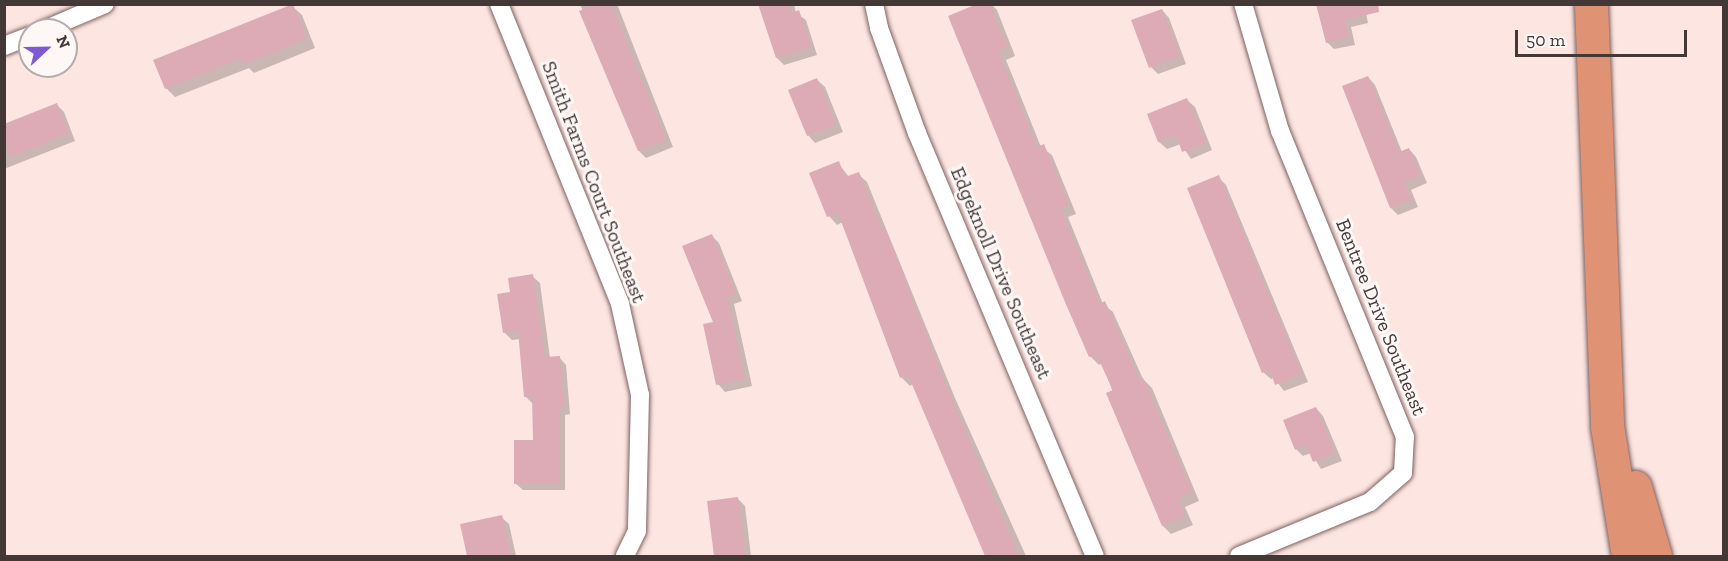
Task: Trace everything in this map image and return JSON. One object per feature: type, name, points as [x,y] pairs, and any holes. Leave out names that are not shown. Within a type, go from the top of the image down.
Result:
[{"type":"highway","points":[[1591,4],[1602,241],[1606,426],[1628,556]]},
{"type":"highway","points":[[1602,241],[1631,470],[1655,556]]},
{"type":"street","points":[[73,11],[105,4]]},
{"type":"street","name":"Smith Farms Court Southeast","points":[[499,4],[620,304],[640,395],[637,531],[625,556]]},
{"type":"street","name":"Edgeknoll Drive Southeast","points":[[874,4],[879,28],[917,134],[1095,556]]},
{"type":"street","name":"Bentree Drive Southeast","points":[[1239,556],[1370,502],[1403,473],[1405,437],[1280,131],[1243,4]]},
{"type":"building","points":[[293,4],[307,39],[244,64],[241,58],[165,89],[153,60]]},
{"type":"building","points":[[595,4],[611,4],[666,140],[638,151],[579,11]]},
{"type":"building","points":[[758,4],[789,4],[792,13],[799,10],[811,47],[776,58]]},
{"type":"building","points":[[977,4],[990,4],[1007,47],[998,51],[1037,147],[1044,144],[1069,205],[1061,208],[1099,304],[1105,301],[1139,379],[1143,378],[1192,492],[1178,498],[1185,517],[1162,526],[1106,393],[1113,390],[1096,354],[1089,357],[948,16]]},
{"type":"building","points":[[1316,4],[1378,4],[1379,12],[1345,20],[1349,37],[1326,43]]},
{"type":"building","points":[[1162,9],[1180,56],[1149,68],[1131,20]]},
{"type":"building","points":[[1368,76],[1399,152],[1409,148],[1420,176],[1404,182],[1411,200],[1390,208],[1342,86]]},
{"type":"building","points":[[817,78],[836,124],[807,136],[788,90]]},
{"type":"building","points":[[1187,98],[1206,143],[1182,152],[1176,135],[1158,142],[1147,114]]},
{"type":"building","points":[[57,103],[69,133],[11,157],[4,140],[4,124]]},
{"type":"building","points":[[839,161],[845,177],[859,172],[882,229],[885,228],[947,388],[1019,556],[985,556],[908,375],[900,378],[838,213],[827,217],[809,173]]},
{"type":"building","points":[[1219,175],[1302,374],[1275,385],[1270,370],[1262,373],[1187,188]]},
{"type":"building","points":[[712,234],[736,294],[727,297],[745,379],[716,385],[703,324],[713,322],[682,246]]},
{"type":"building","points":[[533,274],[545,357],[560,356],[564,407],[559,408],[559,484],[514,484],[514,440],[533,440],[532,397],[524,397],[518,331],[503,333],[497,294],[510,292],[508,278]]},
{"type":"building","points":[[1316,407],[1335,453],[1313,462],[1306,445],[1295,450],[1283,420]]},
{"type":"building","points":[[738,497],[745,556],[714,556],[707,501]]},
{"type":"building","points":[[502,515],[511,556],[467,556],[460,524]]}]
